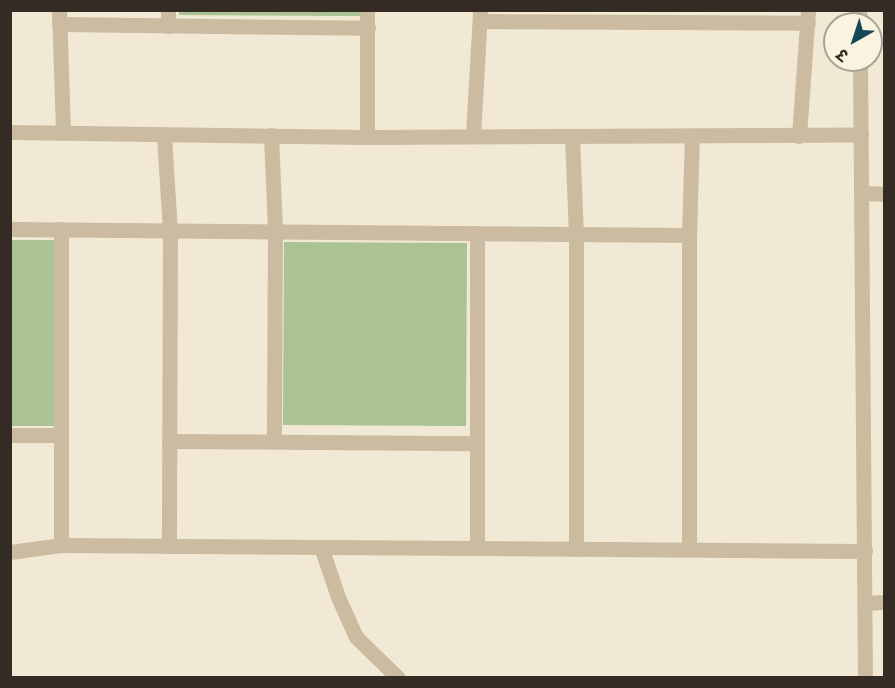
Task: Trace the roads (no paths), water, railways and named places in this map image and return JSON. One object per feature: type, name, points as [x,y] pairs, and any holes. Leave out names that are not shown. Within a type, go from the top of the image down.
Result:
[{"type":"street","points":[[367,10],[367,137]]},
{"type":"street","points":[[473,135],[480,16],[808,17],[799,136]]},
{"type":"street","points":[[63,133],[59,17],[168,18],[368,28]]},
{"type":"street","points":[[860,72],[865,678]]},
{"type":"street","points":[[10,132],[164,136],[367,137],[861,134]]},
{"type":"street","points":[[271,135],[275,231],[274,441]]},
{"type":"street","points":[[164,136],[170,231],[169,546]]},
{"type":"street","points":[[572,136],[576,234],[576,549]]},
{"type":"street","points":[[689,549],[689,235],[692,136]]},
{"type":"street","points":[[861,193],[885,195]]},
{"type":"street","points":[[10,229],[689,235]]},
{"type":"street","points":[[61,230],[61,545]]},
{"type":"street","points":[[477,233],[477,548]]},
{"type":"street","points":[[10,435],[61,435]]},
{"type":"street","points":[[169,441],[477,443]]},
{"type":"street","points":[[10,552],[61,545],[865,551]]},
{"type":"street","points":[[321,547],[338,597],[356,637],[398,678]]},
{"type":"street","points":[[865,603],[885,602]]}]
